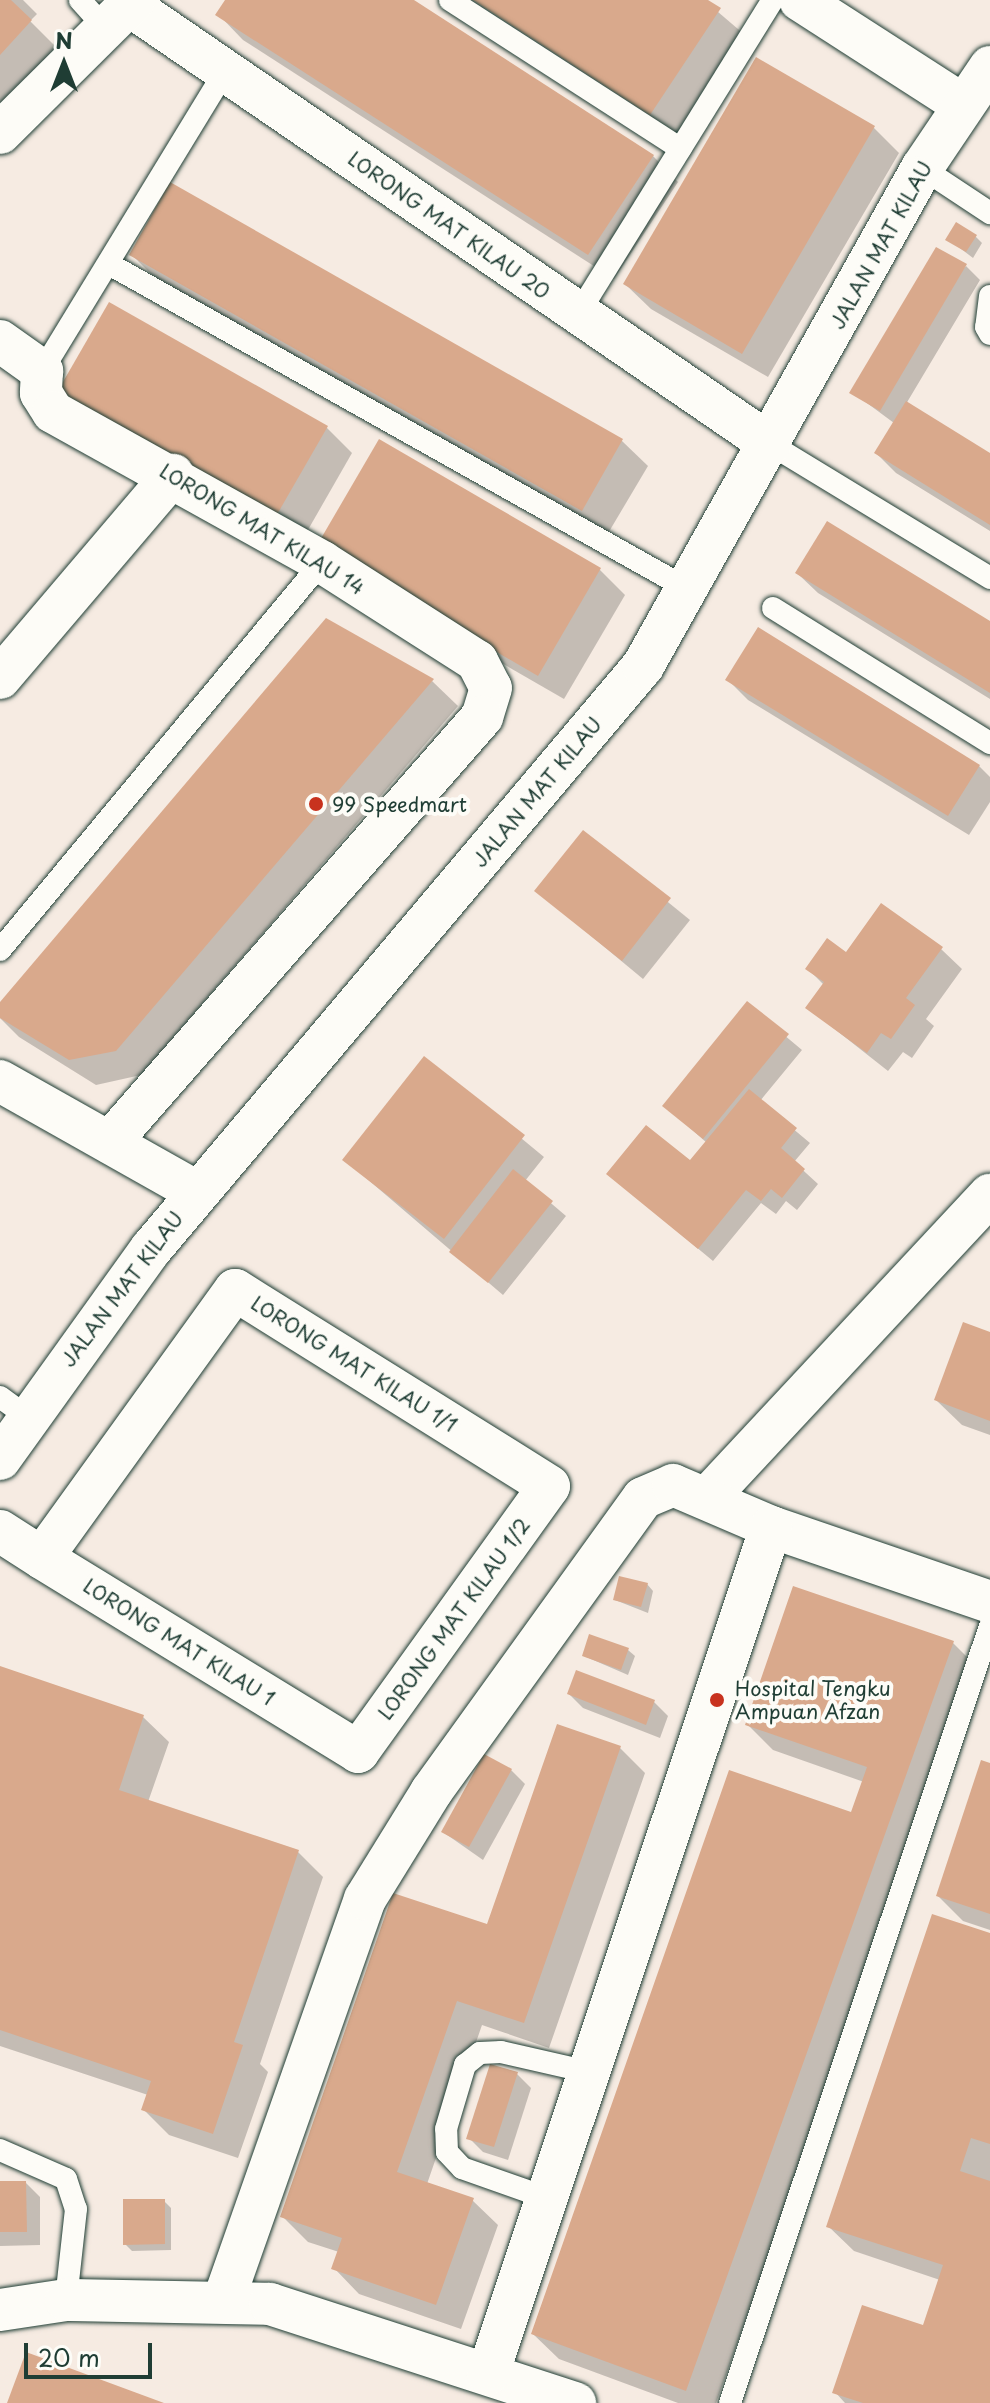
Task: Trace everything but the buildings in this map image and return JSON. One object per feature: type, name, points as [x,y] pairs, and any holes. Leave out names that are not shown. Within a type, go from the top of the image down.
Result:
[{"type":"street","points":[[800,0],[963,105]]},
{"type":"street","name":"LORONG MAT KILAU 20","points":[[0,133],[112,8],[225,71],[770,444]]},
{"type":"street","name":"JALAN MAT KILAU","points":[[0,1459],[13,1407],[643,666],[922,168],[990,67]]},
{"type":"street","points":[[0,341],[42,371]]},
{"type":"street","name":"LORONG MAT KILAU 14","points":[[42,371],[41,393],[53,412],[173,475],[322,562],[477,661],[491,688],[482,717],[110,1142]]},
{"type":"street","points":[[0,678],[173,475]]},
{"type":"street","points":[[0,1081],[197,1192]]},
{"type":"street","points":[[709,1496],[990,1195]]},
{"type":"street","name":"LORONG MAT KILAU 1/1","points":[[42,1558],[235,1290],[549,1486]]},
{"type":"street","points":[[223,2302],[365,1899],[431,1792],[643,1498],[673,1485],[709,1496],[771,1527],[990,1602]]},
{"type":"street","name":"LORONG MAT KILAU 1/2","points":[[358,1752],[549,1486]]},
{"type":"street","points":[[488,2374],[771,1527]]},
{"type":"street","name":"LORONG MAT KILAU 1","points":[[0,1531],[358,1752]]},
{"type":"street","points":[[0,2310],[66,2300],[223,2302],[309,2314],[488,2374],[550,2399]]},
{"type":"lane","points":[[450,0],[680,148]]},
{"type":"lane","points":[[578,314],[773,0]]},
{"type":"lane","points":[[42,371],[225,71]]},
{"type":"lane","points":[[922,168],[990,213]]},
{"type":"lane","points":[[109,264],[688,589]]},
{"type":"lane","points":[[990,296],[990,334]]},
{"type":"lane","points":[[770,444],[990,578]]},
{"type":"lane","points":[[0,950],[322,562]]},
{"type":"lane","points":[[773,608],[990,743]]},
{"type":"lane","points":[[730,2403],[990,1626]]},
{"type":"lane","points":[[547,2198],[462,2168],[447,2152],[446,2129],[465,2065],[480,2053],[501,2052],[589,2072]]},
{"type":"lane","points":[[0,2150],[66,2179],[76,2209],[66,2300]]},
{"type":"place","name":"99 Speedmart","points":[[316,804]]},
{"type":"place","name":"Hospital Tengku Ampuan Afzan","points":[[717,1700]]}]
